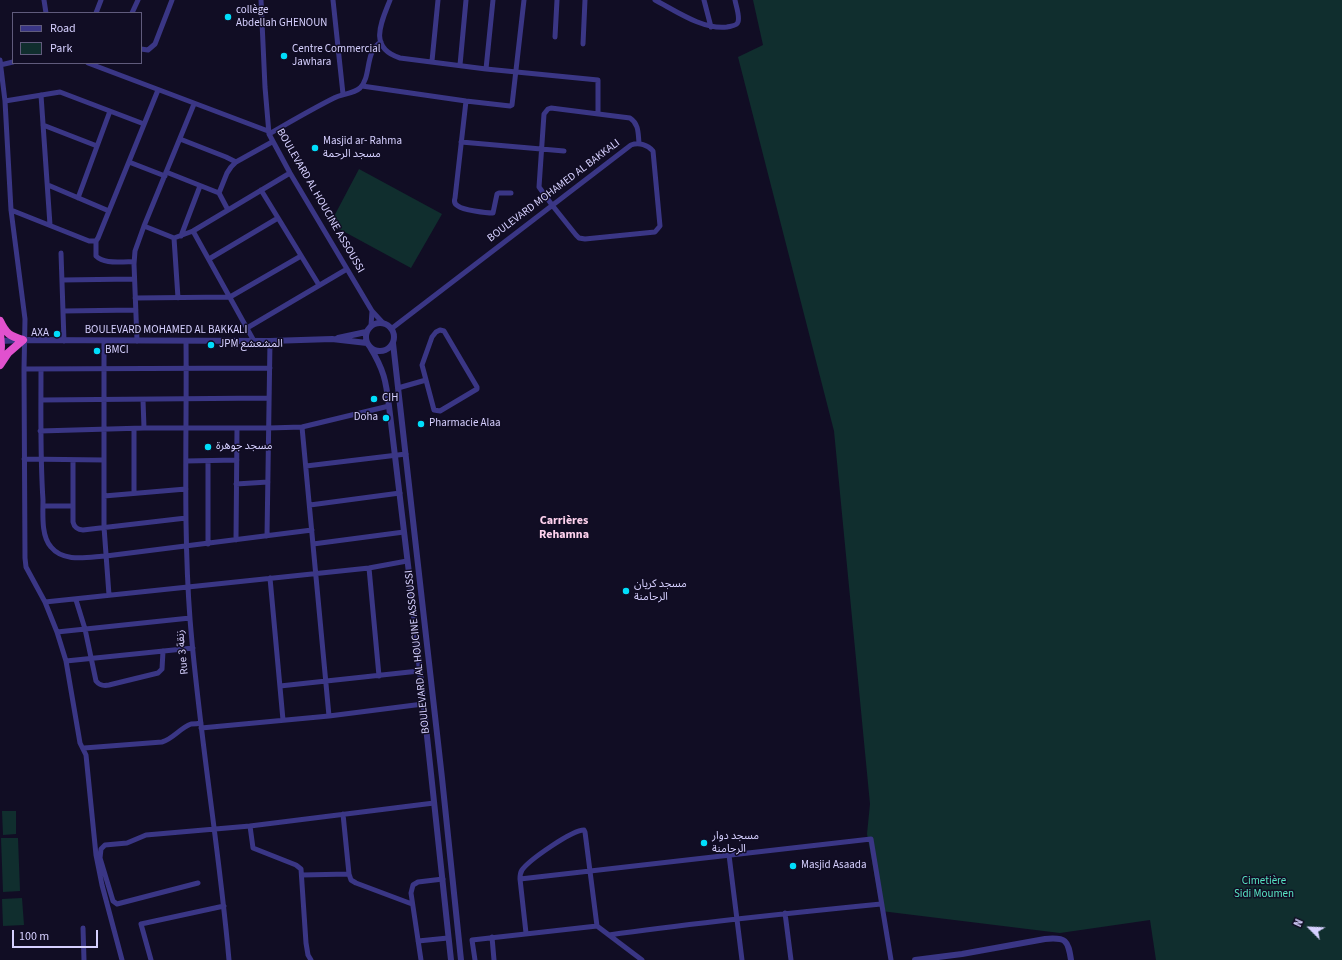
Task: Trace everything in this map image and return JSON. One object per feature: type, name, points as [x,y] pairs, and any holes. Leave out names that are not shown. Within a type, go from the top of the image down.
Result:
[{"type":"highway","points":[[0,321],[8,334],[14,338],[24,340]]},
{"type":"highway","points":[[0,339],[0,360]]},
{"type":"highway","points":[[0,364],[8,353],[24,340]]},
{"type":"street","points":[[44,0],[46,12]]},
{"type":"street","points":[[96,12],[101,0]]},
{"type":"street","points":[[132,12],[138,0]]},
{"type":"street","points":[[142,49],[148,50],[155,44],[172,0]]},
{"type":"street","name":"BOULEVARD AL HOUCINE ASSOUSSI","points":[[262,0],[268,133],[372,311],[383,323]]},
{"type":"street","points":[[333,0],[343,94]]},
{"type":"street","points":[[390,0],[381,24],[380,36],[381,42],[386,51],[395,56],[400,58],[486,69],[598,80],[598,114]]},
{"type":"street","points":[[432,61],[438,0]]},
{"type":"street","points":[[460,65],[466,0]]},
{"type":"street","points":[[486,69],[493,0]]},
{"type":"street","points":[[362,86],[466,101],[512,105],[524,0]]},
{"type":"street","points":[[555,37],[557,0]]},
{"type":"street","points":[[583,44],[585,0]]},
{"type":"street","points":[[654,0],[690,18],[711,26],[726,27],[736,24],[739,19],[735,0]]},
{"type":"street","points":[[704,0],[711,26]]},
{"type":"street","points":[[91,64],[268,133],[326,102],[343,94],[356,91],[362,86],[373,50],[376,45],[381,42]]},
{"type":"street","points":[[12,62],[0,63],[5,101],[11,210],[25,311],[25,562],[30,575],[45,602],[57,632],[66,661],[80,743],[84,748],[86,755],[96,855],[102,886],[122,960]]},
{"type":"street","points":[[134,262],[107,261],[100,259],[96,256],[96,241],[158,90]]},
{"type":"street","points":[[5,101],[60,92],[144,124]]},
{"type":"street","points":[[41,95],[50,225]]},
{"type":"street","points":[[466,101],[454,202],[462,208],[493,213],[497,194],[511,193]]},
{"type":"street","points":[[137,340],[134,278],[135,251],[194,104]]},
{"type":"street","points":[[552,205],[539,186],[544,114],[548,109],[551,108],[626,117],[634,121],[638,128],[639,143]]},
{"type":"street","points":[[78,198],[110,111]]},
{"type":"street","points":[[43,125],[97,146]]},
{"type":"street","points":[[180,139],[236,162]]},
{"type":"street","points":[[219,193],[227,173],[236,162],[272,142]]},
{"type":"street","points":[[461,142],[564,151]]},
{"type":"street","name":"BOULEVARD MOHAMED AL BAKKALI","points":[[391,329],[552,205],[632,144],[639,143],[649,147],[653,151],[660,226],[655,232],[582,239],[576,235],[552,205]]},
{"type":"street","points":[[129,162],[219,193],[228,210]]},
{"type":"street","points":[[144,226],[174,238],[181,236],[193,231],[290,173]]},
{"type":"street","points":[[48,185],[109,211]]},
{"type":"street","points":[[181,236],[200,186]]},
{"type":"street","points":[[261,190],[319,285]]},
{"type":"street","points":[[11,210],[89,241],[96,241]]},
{"type":"street","points":[[209,259],[278,218]]},
{"type":"street","points":[[193,231],[254,341]]},
{"type":"street","points":[[174,238],[178,298]]},
{"type":"street","points":[[61,253],[64,340]]},
{"type":"street","points":[[135,298],[230,297],[301,256]]},
{"type":"street","points":[[247,328],[347,269]]},
{"type":"street","points":[[62,280],[134,278]]},
{"type":"street","points":[[63,311],[136,310]]},
{"type":"street","points":[[371,326],[372,311]]},
{"type":"street","points":[[377,323],[383,323],[391,329],[394,337],[393,343],[388,349],[384,351],[376,351],[368,345],[365,338],[366,332],[371,326],[377,323]]},
{"type":"street","points":[[442,330],[477,387],[477,390],[440,411],[436,411],[434,410],[426,380],[423,362],[434,334],[442,330]]},
{"type":"street","name":"BOULEVARD MOHAMED AL BAKKALI","points":[[0,339],[104,341],[270,341],[332,339],[366,332]]},
{"type":"street","name":"BOULEVARD MOHAMED AL BAKKALI","points":[[332,339],[368,345]]},
{"type":"street","points":[[104,341],[104,527],[110,595]]},
{"type":"street","name":"Rue 3 زنقة","points":[[186,341],[186,546],[190,618],[201,726],[215,829],[229,960]]},
{"type":"street","points":[[267,536],[270,341]]},
{"type":"street","name":"BOULEVARD AL HOUCINE ASSOUSSI","points":[[393,343],[461,960]]},
{"type":"street","name":"BOULEVARD AL HOUCINE ASSOUSSI","points":[[368,345],[379,361],[384,374],[389,406],[400,493],[451,960]]},
{"type":"street","points":[[24,369],[270,368]]},
{"type":"street","points":[[41,369],[40,460],[44,529],[50,547],[56,552],[64,556],[74,558],[106,556],[312,530]]},
{"type":"street","points":[[398,388],[426,380]]},
{"type":"street","points":[[41,400],[269,398]]},
{"type":"street","points":[[143,400],[144,428]]},
{"type":"street","points":[[40,431],[144,428],[302,427],[389,406]]},
{"type":"street","points":[[302,427],[329,716]]},
{"type":"street","points":[[236,540],[237,428]]},
{"type":"street","points":[[134,429],[134,493]]},
{"type":"street","points":[[306,466],[406,454]]},
{"type":"street","points":[[24,459],[104,460]]},
{"type":"street","points":[[73,460],[73,524],[77,528],[81,530],[186,518]]},
{"type":"street","points":[[186,461],[237,460]]},
{"type":"street","points":[[208,461],[208,544]]},
{"type":"street","points":[[236,484],[268,482]]},
{"type":"street","points":[[104,496],[186,488]]},
{"type":"street","points":[[310,505],[400,493]]},
{"type":"street","points":[[43,506],[73,506]]},
{"type":"street","points":[[313,544],[404,532]]},
{"type":"street","points":[[45,602],[76,600],[110,595],[369,568],[407,561]]},
{"type":"street","points":[[369,568],[378,676]]},
{"type":"street","points":[[270,578],[283,720]]},
{"type":"street","points":[[76,600],[85,629],[96,681],[101,685],[105,686],[160,672],[163,665],[163,651]]},
{"type":"street","points":[[57,632],[190,618]]},
{"type":"street","points":[[66,661],[193,648]]},
{"type":"street","points":[[280,686],[419,671]]},
{"type":"street","points":[[84,748],[162,742],[191,724],[201,726],[283,720],[329,716],[423,704]]},
{"type":"street","points":[[198,883],[117,904],[113,901],[100,858],[101,849],[105,845],[126,843],[146,835],[250,826],[434,802]]},
{"type":"street","points":[[343,814],[349,874],[351,880],[356,884],[412,904]]},
{"type":"street","points":[[250,826],[253,848],[298,866],[301,869],[306,943],[308,955],[311,960]]},
{"type":"street","points":[[526,933],[520,879],[522,870],[531,861],[562,840],[582,830],[585,832],[597,926]]},
{"type":"street","points":[[520,879],[871,839],[891,960]]},
{"type":"street","points":[[729,855],[742,960]]},
{"type":"street","points":[[302,875],[349,874]]},
{"type":"street","points":[[421,960],[411,890],[416,882],[443,879]]},
{"type":"street","points":[[609,935],[785,913],[881,904]]},
{"type":"street","points":[[151,960],[141,924],[224,906]]},
{"type":"street","points":[[785,913],[791,960]]},
{"type":"street","points":[[475,960],[472,940],[597,926],[642,960]]},
{"type":"street","points":[[83,928],[84,960]]},
{"type":"street","points":[[492,937],[494,960]]},
{"type":"street","points":[[418,941],[448,938]]},
{"type":"street","points":[[915,960],[962,957],[1054,938],[1063,940],[1068,945],[1071,960]]},
{"type":"green space","name":"Cimetière Sidi Moumen","points":[[753,0],[1342,0],[1342,960],[1156,960],[1150,920],[1060,933],[881,911],[867,834],[870,804],[834,431],[738,57],[763,45]]},
{"type":"green space","points":[[359,169],[442,214],[411,268],[330,224]]},
{"type":"green space","points":[[2,811],[16,811],[16,834],[3,835]]},
{"type":"green space","points":[[1,838],[18,838],[20,891],[3,892]]},
{"type":"green space","points":[[22,898],[24,925],[3,926],[2,899]]},
{"type":"place","name":"collège Abdellah GHENOUN","points":[[228,17]]},
{"type":"place","name":"Centre Commercial Jawhara","points":[[284,56]]},
{"type":"place","name":"Masjid ar- Rahma مسجد الرحمة","points":[[315,148]]},
{"type":"place","name":"AXA","points":[[57,334]]},
{"type":"place","name":"JPM المشعشع","points":[[211,345]]},
{"type":"place","name":"BMCI","points":[[97,351]]},
{"type":"place","name":"CIH","points":[[374,399]]},
{"type":"place","name":"Doha","points":[[386,418]]},
{"type":"place","name":"Pharmacie Alaa","points":[[421,424]]},
{"type":"place","name":"مسجد جوهرة","points":[[208,447]]},
{"type":"place","name":"مسجد كريان الرحامنة","points":[[626,591]]},
{"type":"place","name":"مسجد دوار الرحامنة","points":[[704,843]]},
{"type":"place","name":"Masjid Asaada","points":[[793,866]]},
{"type":"district","name":"Carrières Rehamna","points":[[564,528]]}]
